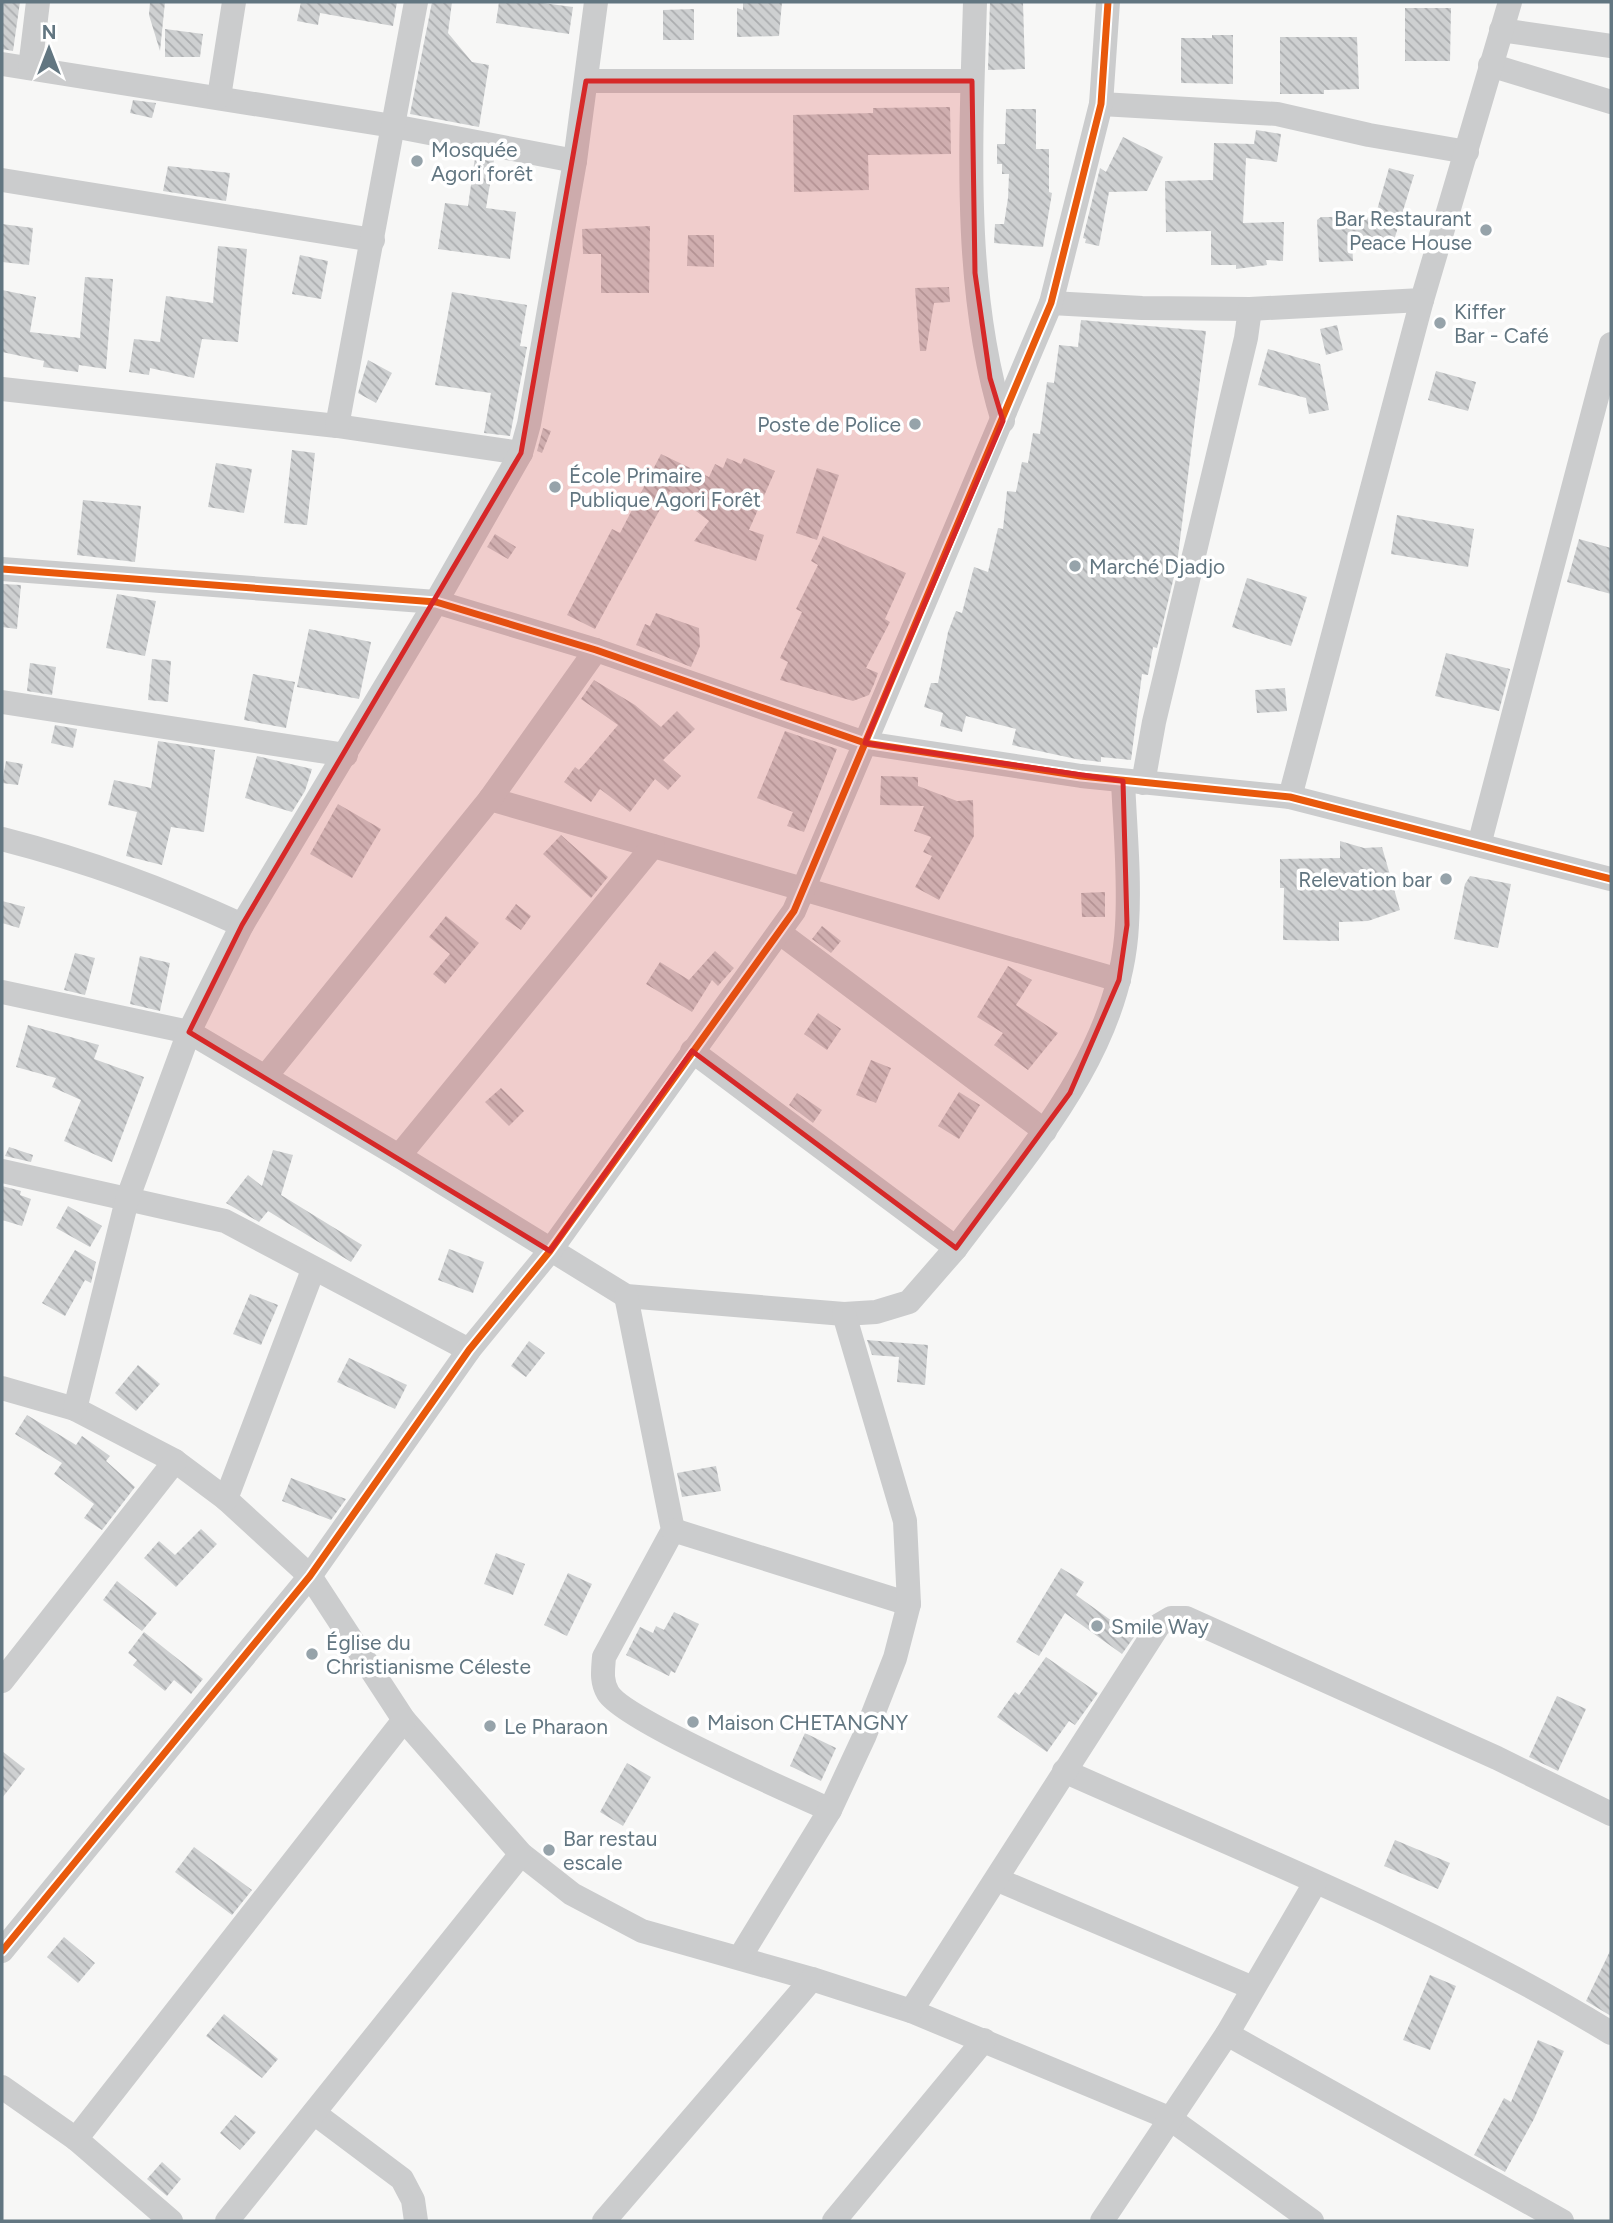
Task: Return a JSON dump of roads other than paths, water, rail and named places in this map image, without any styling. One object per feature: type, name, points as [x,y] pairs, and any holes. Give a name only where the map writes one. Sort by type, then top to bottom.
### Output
[{"type":"street","points":[[30,68],[38,2]]},
{"type":"street","points":[[219,97],[234,2]]},
{"type":"street","points":[[337,426],[416,2]]},
{"type":"street","points":[[75,1409],[127,1200],[189,1032],[242,925],[346,755],[521,453],[529,424],[575,161],[596,2]]},
{"type":"street","points":[[975,2],[972,81],[975,274],[990,378],[1003,421]]},
{"type":"street","points":[[2,1951],[310,1576],[469,1350],[550,1251],[692,1051],[780,933],[806,888],[1051,303],[1101,104],[1108,2]]},
{"type":"street","points":[[1290,797],[1422,300],[1510,2]]},
{"type":"street","points":[[1501,30],[1611,46]]},
{"type":"street","points":[[2,64],[393,125],[575,161]]},
{"type":"street","points":[[1490,65],[1611,102]]},
{"type":"street","points":[[586,81],[972,81]]},
{"type":"street","points":[[1101,104],[1277,114],[1369,135],[1467,152]]},
{"type":"street","points":[[2,180],[373,240]]},
{"type":"street","points":[[1051,303],[1142,308],[1250,309],[1422,300]]},
{"type":"street","points":[[2,992],[189,1032],[399,1156],[626,1297],[844,1314],[896,1308],[909,1303],[956,1248],[1045,1131],[1070,1093],[1103,1027],[1119,980],[1127,925],[1133,782],[1154,722],[1235,386],[1250,309]]},
{"type":"street","points":[[1479,845],[1611,344]]},
{"type":"street","points":[[2,389],[337,426],[521,453]]},
{"type":"street","points":[[2,569],[436,602],[596,650],[865,743],[1133,782],[1290,797],[1611,878]]},
{"type":"street","points":[[266,1076],[490,799],[596,650]]},
{"type":"street","points":[[2,702],[346,755]]},
{"type":"street","points":[[490,799],[1119,980]]},
{"type":"street","points":[[2,839],[61,854],[160,887],[242,925]]},
{"type":"street","points":[[399,1156],[653,846]]},
{"type":"street","points":[[780,933],[1045,1131]]},
{"type":"street","points":[[692,1051],[956,1248]]},
{"type":"street","points":[[2,1171],[225,1221],[313,1270],[469,1350]]},
{"type":"street","points":[[226,1499],[313,1270]]},
{"type":"street","points":[[626,1297],[673,1530],[604,1657],[602,1676],[609,1694],[640,1719],[830,1811]]},
{"type":"street","points":[[740,1957],[830,1811],[864,1737],[895,1658],[909,1604],[905,1521],[844,1314]]},
{"type":"street","points":[[3,1391],[75,1409],[176,1461],[226,1499],[310,1576],[404,1720],[521,1854],[572,1894],[607,1915],[642,1931],[740,1957],[911,2011],[1169,2118],[1311,2221]]},
{"type":"street","points":[[2,1681],[176,1461]]},
{"type":"street","points":[[673,1530],[909,1604]]},
{"type":"street","points":[[911,2011],[998,1880],[1064,1771],[1159,1625],[1171,1618],[1186,1618],[1497,1758],[1611,1814]]},
{"type":"street","points":[[76,2139],[404,1720]]},
{"type":"street","points":[[1064,1771],[1315,1883],[1539,1989],[1611,2033]]},
{"type":"street","points":[[227,2221],[521,1854]]},
{"type":"street","points":[[998,1880],[1253,1988]]},
{"type":"street","points":[[1102,2221],[1227,2034],[1315,1883]]},
{"type":"street","points":[[604,2221],[813,1979]]},
{"type":"street","points":[[1227,2034],[1562,2221]]},
{"type":"street","points":[[834,2221],[984,2040]]},
{"type":"street","points":[[2,2087],[76,2139],[171,2221]]},
{"type":"street","points":[[314,2113],[402,2179],[413,2200],[416,2221]]},
{"type":"place","name":"Mosquée Agori forêt","points":[[417,161]]},
{"type":"place","name":"Bar Restaurant Peace House","points":[[1486,230]]},
{"type":"place","name":"Kiffer Bar - Café","points":[[1440,323]]},
{"type":"place","name":"Poste de Police","points":[[915,424]]},
{"type":"place","name":"École Primaire Publique Agori Forêt","points":[[555,487]]},
{"type":"place","name":"Marché Djadjo","points":[[1075,566]]},
{"type":"place","name":"Relevation bar","points":[[1446,879]]},
{"type":"place","name":"Smile Way","points":[[1097,1626]]},
{"type":"place","name":"Église du Christianisme Céleste","points":[[312,1654]]},
{"type":"place","name":"Maison CHETANGNY","points":[[693,1722]]},
{"type":"place","name":"Le Pharaon","points":[[490,1726]]},
{"type":"place","name":"Bar restau escale","points":[[549,1850]]}]
